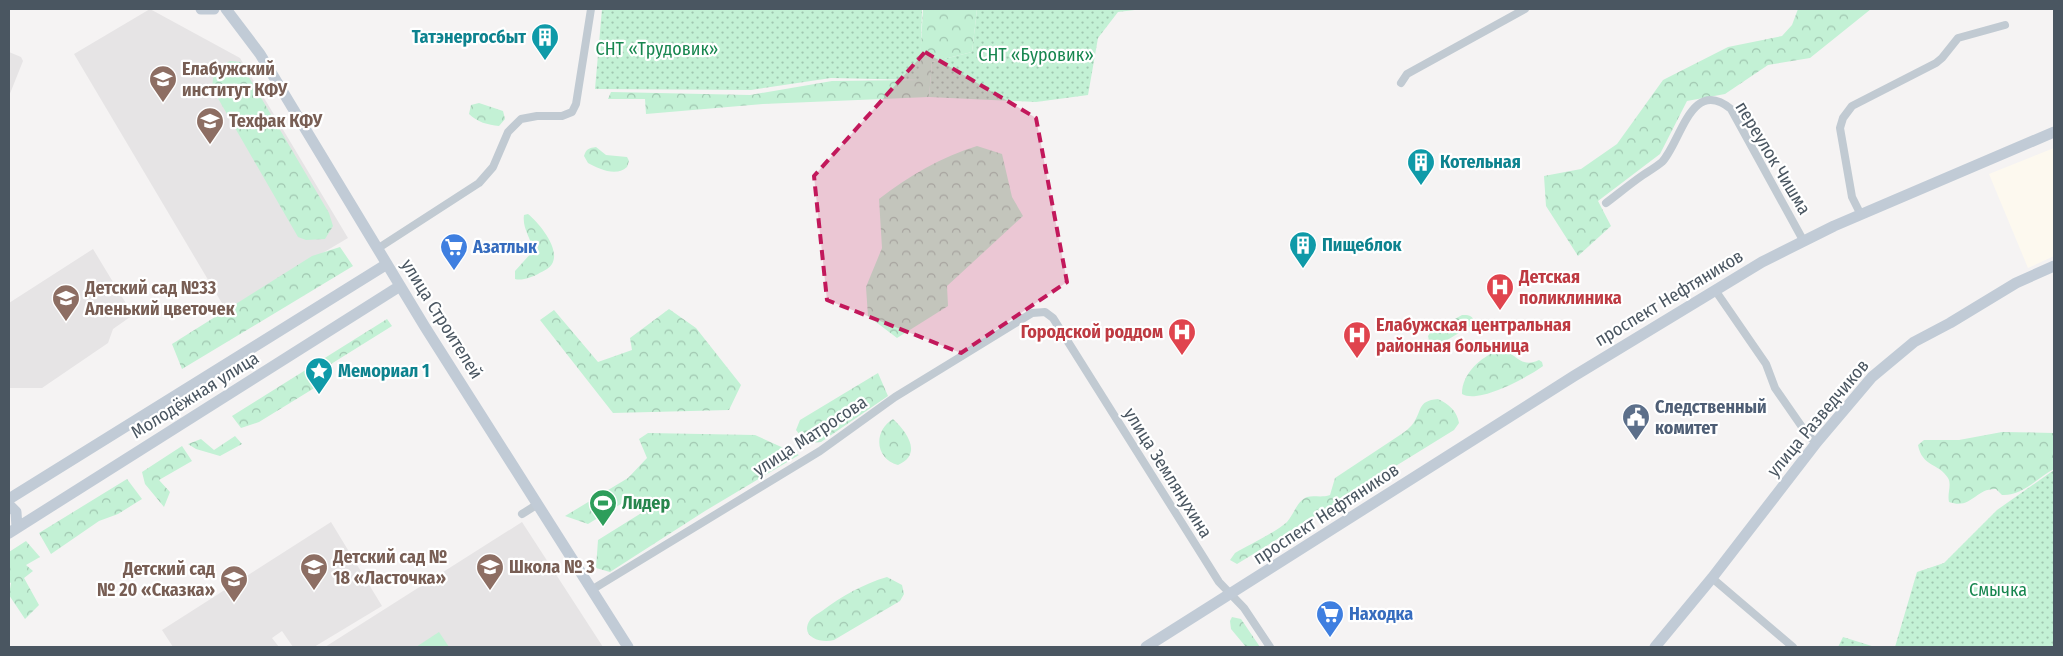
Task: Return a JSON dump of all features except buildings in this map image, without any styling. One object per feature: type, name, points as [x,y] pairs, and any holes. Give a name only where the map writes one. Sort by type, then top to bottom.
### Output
[{"type":"street","points":[[201,9],[214,9]]},
{"type":"street","name":"улица Строителей","points":[[226,9],[260,54],[377,249],[628,647]]},
{"type":"street","points":[[377,249],[479,184],[494,167],[505,137],[514,125],[528,116],[568,115],[572,112],[576,104],[591,9]]},
{"type":"street","points":[[1401,83],[1407,74],[1526,9]]},
{"type":"street","points":[[1861,215],[1852,197],[1840,128],[1846,112],[1859,103],[1936,63],[1958,38],[2006,25]]},
{"type":"street","name":"переулок Чишма","points":[[1606,203],[1661,162],[1693,108],[1705,102],[1720,102],[1731,109],[1803,240]]},
{"type":"street","name":"проспект Нефтяников","points":[[1146,647],[1574,376],[1715,290],[1803,240],[2054,132]]},
{"type":"street","name":"Молодёжная улица","points":[[9,499],[387,264]]},
{"type":"street","name":"улица Разведчиков","points":[[1655,647],[1712,578],[1817,442],[1872,376],[1914,342],[1950,323],[2016,283],[2054,266]]},
{"type":"street","name":"Молодёжная улица","points":[[13,531],[400,286]]},
{"type":"street","points":[[1715,290],[1766,364],[1775,388],[1809,437],[1817,442]]},
{"type":"street","name":"улица Землянухина","points":[[1045,312],[1053,318],[1062,331],[1219,582],[1244,608],[1270,647]]},
{"type":"street","name":"улица Матросова","points":[[593,589],[820,451],[895,397],[966,352],[1032,313],[1045,312]]},
{"type":"street","points":[[522,514],[538,504]]},
{"type":"street","points":[[9,505],[16,512],[13,531]]},
{"type":"street","points":[[1712,578],[1792,647]]},
{"type":"highlighted area","points":[[925,52],[1036,118],[1067,282],[961,353],[827,300],[814,176]]},
{"type":"shaded area","name":"Техфак КФУ","points":[[150,9],[240,58],[348,238],[226,310],[74,54]]},
{"type":"shaded area","points":[[9,52],[21,57],[23,61],[9,96]]},
{"type":"shaded area","points":[[2054,148],[2054,256],[2028,268],[1989,174]]},
{"type":"shaded area","name":"Детский сад №33 Аленький цветочек","points":[[93,249],[133,315],[113,329],[108,343],[42,388],[9,388],[9,303]]},
{"type":"shaded area","name":"Детский сад № 18 «Ласточка»","points":[[331,522],[382,606],[314,647],[293,647],[282,631],[272,638],[279,647],[173,647],[162,630]]},
{"type":"shaded area","name":"Школа № 3","points":[[522,522],[603,647],[325,647]]},
{"type":"green space","name":"СНТ «Трудовик»","points":[[602,9],[922,9],[920,80],[831,78],[751,90],[595,89]]},
{"type":"green space","points":[[923,9],[977,9],[972,52],[932,62],[929,97],[763,104],[646,114],[645,99],[608,99],[611,92],[750,95],[832,81],[919,80]]},
{"type":"green space","name":"СНТ «Буровик»","points":[[977,9],[1143,9],[1118,12],[1098,38],[1088,95],[1036,102],[929,97],[932,62],[972,52]]},
{"type":"green space","points":[[1798,9],[1871,9],[1810,58],[1768,65],[1725,94],[1687,101],[1660,154],[1598,201],[1611,226],[1578,256],[1546,206],[1544,176],[1581,169],[1617,144],[1663,80],[1728,47],[1782,36],[1792,25]]},
{"type":"green space","points":[[230,61],[240,62],[329,213],[333,226],[325,239],[306,240],[298,237],[212,88],[214,70]]},
{"type":"green space","points":[[479,103],[503,111],[505,119],[499,126],[479,121],[469,114],[471,105]]},
{"type":"green space","points":[[977,146],[1002,154],[1012,197],[1023,216],[947,286],[948,306],[897,338],[868,316],[866,287],[882,248],[879,199],[926,168]]},
{"type":"green space","points":[[596,147],[606,155],[627,157],[629,161],[627,167],[613,172],[602,170],[588,163],[584,156],[587,150]]},
{"type":"green space","points":[[528,214],[542,229],[551,243],[554,256],[553,262],[549,268],[536,275],[524,279],[515,279],[515,271],[533,251],[524,224],[524,215]]},
{"type":"green space","points":[[340,247],[353,266],[182,369],[172,344],[312,256]]},
{"type":"green space","points":[[669,309],[696,328],[741,385],[729,410],[613,413],[540,320],[554,310],[598,362],[632,350],[630,338]]},
{"type":"green space","points":[[1462,315],[1471,316],[1474,321],[1472,325],[1439,345],[1430,345],[1428,336],[1430,333]]},
{"type":"green space","points":[[387,319],[392,326],[315,374],[318,380],[316,387],[259,422],[241,428],[232,416]]},
{"type":"green space","points":[[1499,350],[1509,353],[1526,363],[1539,360],[1543,366],[1503,388],[1480,395],[1470,396],[1462,394],[1465,379],[1479,361]]},
{"type":"green space","points":[[878,373],[888,396],[821,442],[806,443],[796,430],[800,420]]},
{"type":"green space","points":[[1438,399],[1446,403],[1454,411],[1459,423],[1454,430],[1237,564],[1230,560],[1235,553],[1287,522],[1298,505],[1307,497],[1330,495],[1335,478],[1404,432],[1412,425],[1423,404]]},
{"type":"green space","points":[[893,419],[907,436],[911,449],[910,455],[906,460],[898,465],[890,462],[885,457],[879,444],[882,430]]},
{"type":"green space","points":[[2002,432],[2054,433],[2054,469],[2017,493],[2002,495],[1996,489],[1983,492],[1963,503],[1949,502],[1950,483],[1948,478],[1923,457],[1918,445],[1924,440],[1959,440]]},
{"type":"green space","points":[[648,433],[755,435],[799,455],[705,511],[610,572],[596,568],[598,540],[643,512],[634,496],[588,524],[565,516],[628,478],[647,458],[639,439]]},
{"type":"green space","points":[[235,436],[242,444],[220,456],[196,449],[188,444],[201,439],[214,450]]},
{"type":"green space","points":[[182,446],[192,461],[159,480],[170,492],[164,507],[145,484],[142,472]]},
{"type":"green space","name":"Смычка","points":[[2054,470],[2054,647],[1895,647],[1917,572],[1944,563],[1997,510]]},
{"type":"green space","points":[[127,479],[142,499],[118,514],[99,521],[51,554],[39,533]]},
{"type":"green space","points":[[26,541],[40,557],[26,565],[33,571],[24,578],[39,605],[25,619],[9,595],[11,583],[9,582],[9,552]]},
{"type":"green space","points":[[887,577],[902,585],[904,594],[900,601],[834,640],[818,640],[809,635],[807,626],[814,616],[853,591]]},
{"type":"green space","points":[[1232,617],[1241,619],[1260,647],[1246,647],[1231,629],[1230,621]]},
{"type":"green space","points":[[439,632],[449,647],[416,647]]},
{"type":"green space","points":[[1843,637],[1875,647],[1838,647]]},
{"type":"place","name":"Татэнергосбыт","points":[[545,61]]},
{"type":"place","name":"Елабужский институт КФУ","points":[[163,103]]},
{"type":"place","name":"Техфак КФУ","points":[[210,145]]},
{"type":"place","name":"Котельная","points":[[1421,186]]},
{"type":"place","name":"Пищеблок","points":[[1303,269]]},
{"type":"place","name":"Азатлык","points":[[454,271]]},
{"type":"place","name":"Детская поликлиника","points":[[1500,311]]},
{"type":"place","name":"Детский сад №33 Аленький цветочек","points":[[66,322]]},
{"type":"place","name":"Городской роддом","points":[[1182,356]]},
{"type":"place","name":"Елабужская центральная районная больница","points":[[1357,359]]},
{"type":"place","name":"Мемориал 1","points":[[319,395]]},
{"type":"place","name":"Следственный комитет","points":[[1636,441]]},
{"type":"place","name":"Лидер","points":[[603,527]]},
{"type":"place","name":"Детский сад № 18 «Ласточка»","points":[[314,591]]},
{"type":"place","name":"Школа № 3","points":[[490,591]]},
{"type":"place","name":"Детский сад № 20 «Сказка»","points":[[234,603]]},
{"type":"place","name":"Находка","points":[[1330,638]]}]
